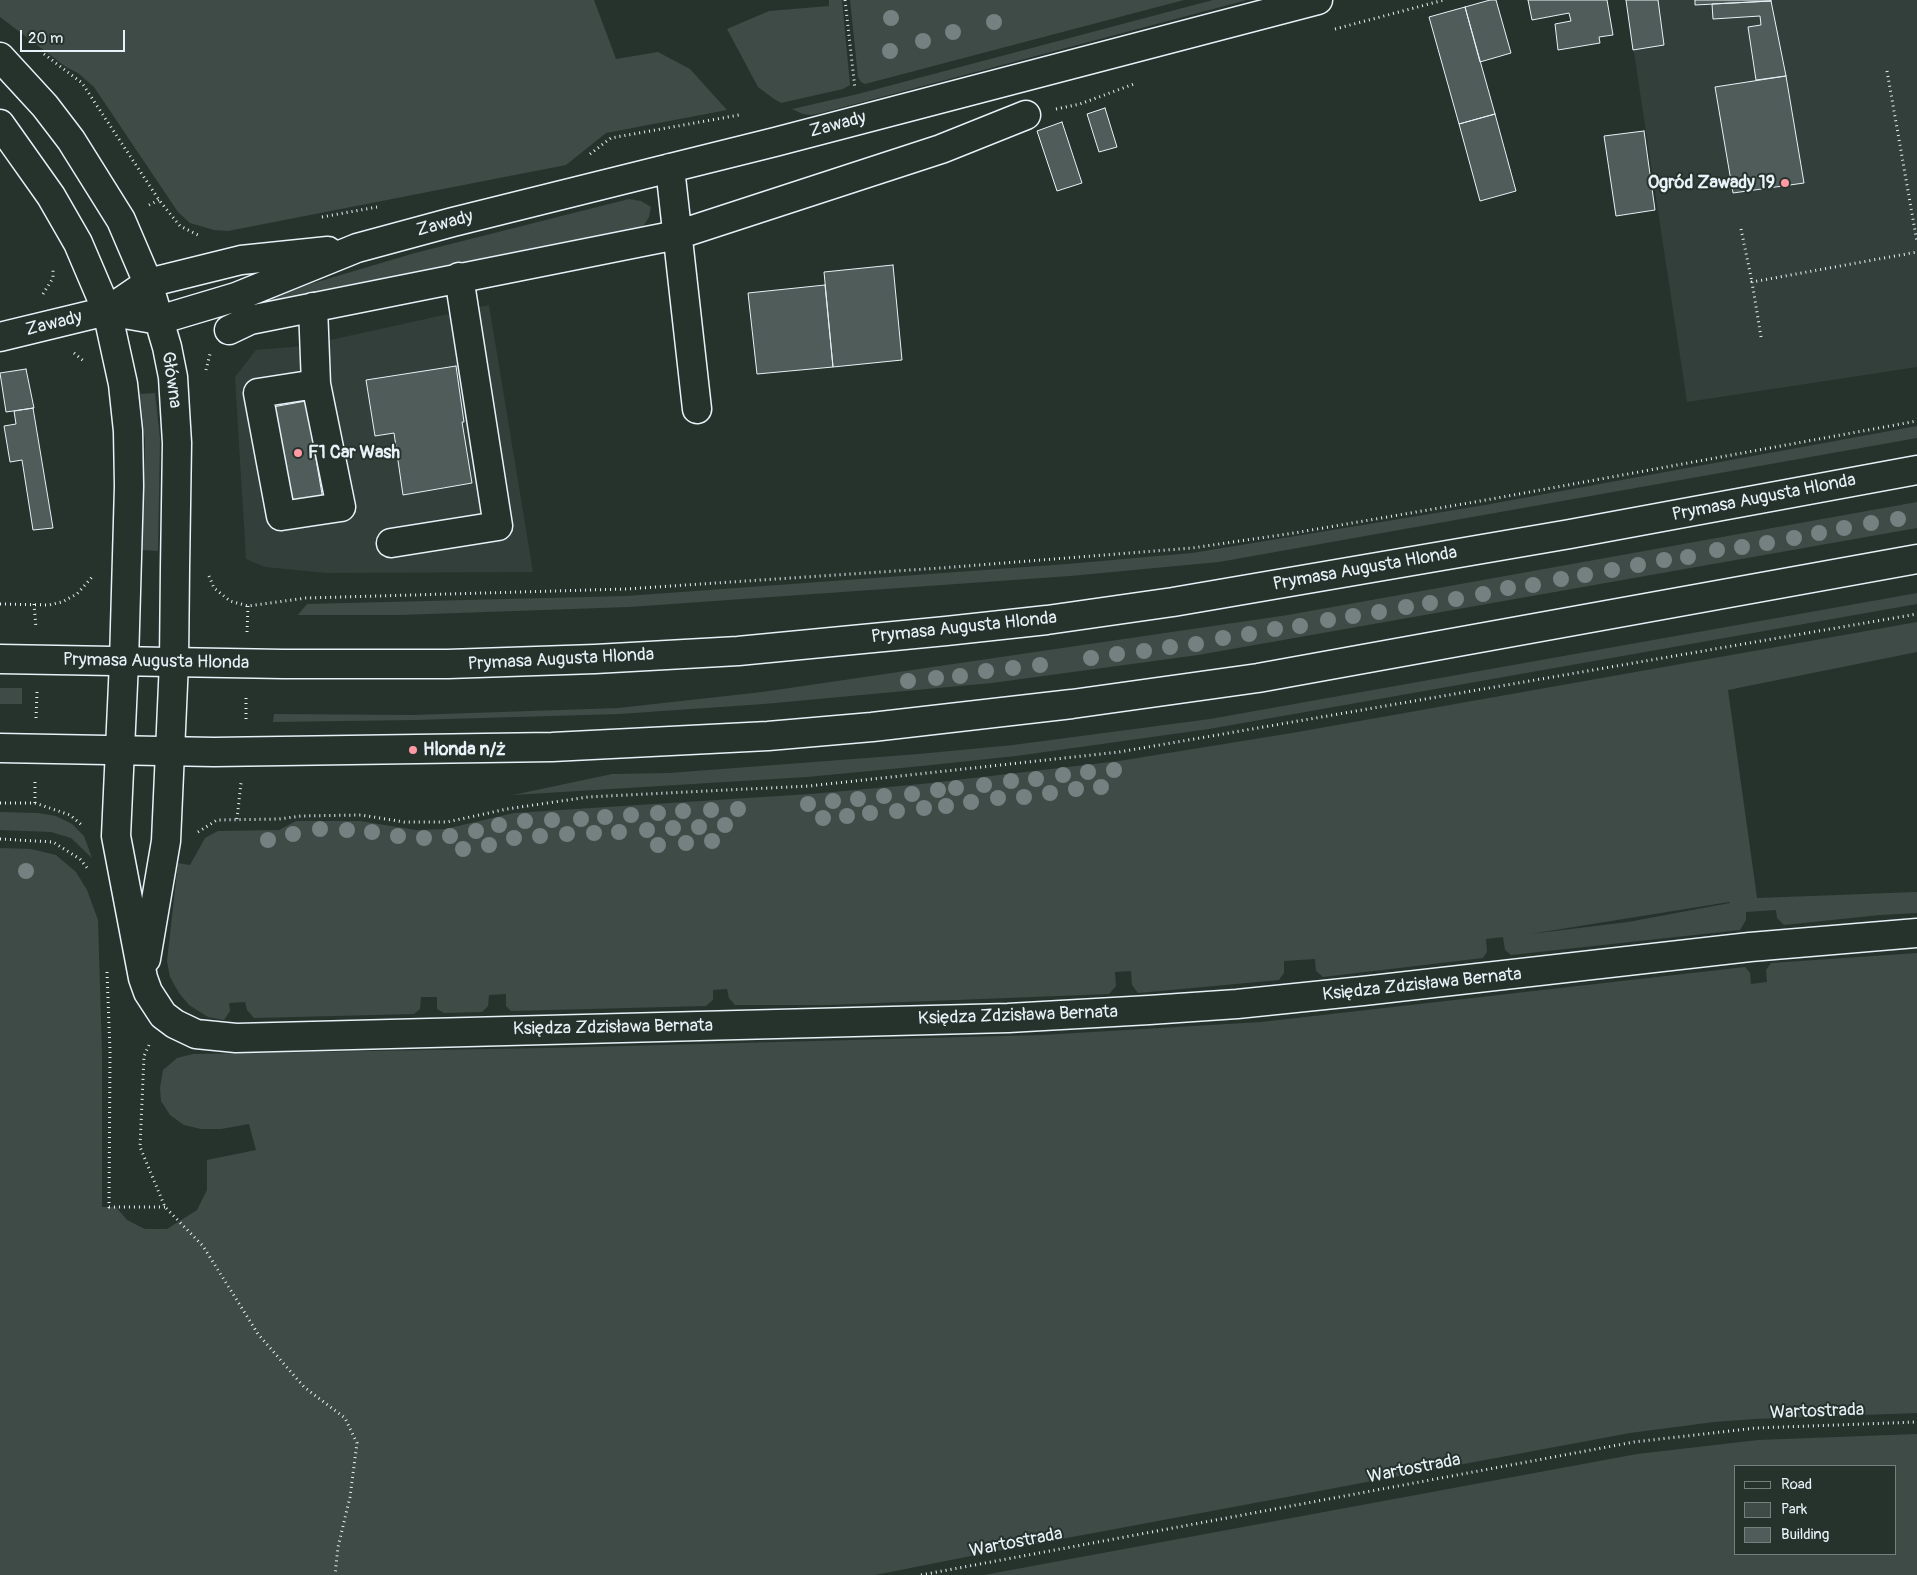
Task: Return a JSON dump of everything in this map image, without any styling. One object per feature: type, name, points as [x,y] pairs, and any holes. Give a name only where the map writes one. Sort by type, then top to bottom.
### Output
[{"type":"street","name":"Zawady","points":[[0,337],[107,311],[148,283],[241,260],[357,248],[1318,0]]},
{"type":"street","name":"Główna","points":[[0,57],[45,106],[72,140],[121,220],[148,283],[173,377],[176,443],[174,662],[166,841],[143,978]]},
{"type":"street","points":[[238,316],[313,307],[677,235],[941,149],[1026,115]]},
{"type":"street","points":[[0,124],[51,196],[67,223],[93,275],[107,311],[123,384],[128,431],[129,486],[124,662]]},
{"type":"street","points":[[670,168],[697,409]]},
{"type":"street","name":"Zawady","points":[[107,311],[159,320],[238,316],[357,248]]},
{"type":"street","points":[[391,543],[498,526],[459,277]]},
{"type":"street","points":[[313,307],[316,384],[341,507],[281,516],[258,393],[316,384]]},
{"type":"street","name":"Prymasa Augusta Hlonda","points":[[0,659],[246,664],[448,664],[595,659],[738,651],[1047,620],[1173,602],[1570,534],[1917,470]]},
{"type":"street","points":[[0,748],[169,752],[552,748],[748,737],[872,727],[1053,706],[1276,675],[1917,560]]},
{"type":"street","name":"Księdza Zdzisława Bernata","points":[[124,662],[116,836],[143,978],[148,992],[163,1015],[175,1024],[196,1034],[236,1038],[1008,1018],[1237,1004],[1488,978],[1750,947],[1917,933]]},
{"type":"path","points":[[846,0],[855,89]]},
{"type":"path","points":[[1433,3],[1444,0]]},
{"type":"path","points":[[38,50],[82,83],[159,200]]},
{"type":"path","points":[[1887,71],[1917,242]]},
{"type":"path","points":[[1741,229],[1761,337]]},
{"type":"path","points":[[1752,282],[1917,252]]},
{"type":"path","points":[[26,331],[21,309],[43,294],[53,278],[53,263]]},
{"type":"path","points":[[70,350],[91,368]]},
{"type":"path","points":[[205,569],[214,588],[230,601],[248,606],[306,598],[626,589],[941,568],[1192,548],[1477,502],[1917,421]]},
{"type":"path","points":[[0,604],[49,605],[62,602],[77,594],[96,572]]},
{"type":"path","points":[[34,604],[38,660],[35,803]]},
{"type":"path","points":[[237,819],[245,751],[248,606]]},
{"type":"path","points":[[166,841],[191,844],[200,830],[217,820],[361,815],[404,822],[447,822],[508,809],[588,798],[809,786],[1119,752],[1917,614]]},
{"type":"path","points":[[0,803],[35,803],[70,815],[92,833],[116,836]]},
{"type":"path","points":[[0,839],[53,842],[80,858],[92,874]]},
{"type":"path","points":[[107,965],[110,1050],[109,1207],[165,1207]]},
{"type":"path","points":[[163,1015],[144,1056],[140,1147],[165,1207],[203,1246],[258,1334],[304,1386],[345,1418],[357,1443],[350,1497],[338,1547],[336,1575]]},
{"type":"path","name":"Wartostrada","points":[[921,1575],[1634,1442],[1756,1428],[1917,1422]]},
{"type":"shaded area","name":"Ogród Zawady 19","points":[[1626,0],[1917,0],[1917,367],[1687,402]]},
{"type":"shaded area","points":[[489,305],[533,572],[326,573],[265,567],[246,559],[235,377],[256,350],[303,346]]},
{"type":"green space","points":[[0,0],[594,0],[616,59],[658,52],[690,69],[727,110],[606,133],[566,165],[228,231],[214,230],[190,223],[178,212],[94,87],[78,73],[66,67],[0,17]]},
{"type":"green space","points":[[829,0],[842,0],[850,85],[843,89],[781,103],[758,87],[727,29],[769,11],[829,6]]},
{"type":"green space","points":[[850,0],[1184,0],[865,84],[858,77]]},
{"type":"green space","points":[[1213,0],[1247,0],[821,113],[803,114],[792,109],[858,94]]},
{"type":"green space","points":[[629,199],[641,201],[651,207],[649,217],[637,231],[244,310],[280,293],[415,253]]},
{"type":"green space","points":[[155,393],[160,439],[158,551],[142,550],[145,441],[140,394]]},
{"type":"green space","points":[[1917,426],[1917,438],[1219,562],[1070,576],[629,607],[400,615],[298,615],[307,604],[626,596],[1192,553],[1485,505]]},
{"type":"green space","points":[[1917,502],[1917,528],[1198,655],[992,683],[764,704],[619,714],[273,722],[274,714],[413,715],[618,708],[762,692],[1288,615]]},
{"type":"green space","points":[[1917,593],[1917,604],[1209,729],[1016,756],[807,777],[513,795],[612,774],[669,773],[919,754],[1013,745],[1210,719]]},
{"type":"green space","points":[[1917,622],[1917,652],[1728,690],[1757,898],[1917,892],[1917,913],[1784,925],[1777,918],[1776,910],[1746,912],[1746,920],[1740,930],[1511,955],[1505,950],[1503,937],[1486,939],[1487,952],[1483,958],[1323,977],[1316,971],[1315,959],[1284,961],[1284,973],[1279,980],[1138,993],[1132,985],[1131,971],[1115,972],[1116,986],[1109,994],[828,1005],[735,1005],[729,998],[727,989],[713,990],[713,1000],[706,1006],[511,1011],[506,1006],[506,994],[489,995],[488,1006],[482,1012],[444,1013],[437,1009],[437,997],[421,997],[420,1009],[414,1014],[254,1018],[247,1010],[245,1002],[229,1003],[230,1011],[224,1020],[208,1017],[189,1005],[179,993],[170,977],[167,961],[178,863],[190,865],[205,838],[218,831],[279,830],[296,821],[360,821],[416,830],[445,829],[514,813],[810,794],[922,784],[1119,761],[1292,733]],"holes":[[[1730,903],[1628,922],[1530,934]]]},
{"type":"green space","points":[[0,688],[22,688],[22,704],[0,704]]},
{"type":"green space","points":[[0,812],[38,813],[56,816],[72,824],[84,836],[92,858],[71,838],[51,832],[0,830]]},
{"type":"green space","points":[[0,848],[31,849],[56,855],[76,872],[87,890],[98,920],[102,1053],[102,1207],[116,1207],[127,1220],[145,1229],[167,1229],[197,1210],[207,1190],[207,1160],[256,1150],[249,1124],[221,1129],[201,1129],[184,1125],[170,1115],[161,1101],[160,1088],[163,1070],[177,1058],[193,1054],[550,1048],[1042,1035],[1261,1022],[1745,967],[1750,973],[1751,984],[1767,982],[1766,970],[1771,963],[1917,953],[1917,1413],[1755,1419],[1714,1422],[1630,1433],[875,1575],[0,1575]]},
{"type":"green space","points":[[1917,1434],[1917,1575],[984,1575],[1637,1454],[1758,1440]]},
{"type":"building","points":[[1496,0],[1511,53],[1480,62],[1465,7]]},
{"type":"building","points":[[1528,0],[1607,0],[1613,35],[1599,37],[1600,43],[1558,50],[1555,24],[1571,21],[1569,13],[1532,20]]},
{"type":"building","points":[[1626,0],[1658,0],[1664,45],[1633,50]]},
{"type":"building","points":[[1695,0],[1771,0],[1771,1],[1695,5]]},
{"type":"building","points":[[1771,1],[1786,76],[1756,80],[1748,27],[1761,25],[1760,16],[1713,19],[1712,4]]},
{"type":"building","points":[[1465,7],[1495,114],[1459,124],[1429,17]]},
{"type":"building","points":[[1786,76],[1804,183],[1733,193],[1715,87]]},
{"type":"building","points":[[1105,108],[1117,147],[1099,152],[1087,114]]},
{"type":"building","points":[[1495,114],[1516,191],[1480,201],[1459,124]]},
{"type":"building","points":[[1062,122],[1082,183],[1057,191],[1037,131]]},
{"type":"building","points":[[1644,131],[1655,210],[1616,216],[1604,136]]},
{"type":"building","points":[[893,265],[902,360],[833,367],[824,272]]},
{"type":"building","points":[[825,285],[833,367],[757,374],[748,293]]},
{"type":"building","points":[[456,366],[464,422],[462,422],[472,483],[403,495],[394,433],[375,436],[366,380]]},
{"type":"building","points":[[26,369],[34,408],[6,412],[0,373]]},
{"type":"building","name":"F1 Car Wash","points":[[306,401],[323,500],[289,505],[273,407]]},
{"type":"building","points":[[33,408],[53,528],[33,530],[22,460],[10,462],[4,426],[16,424],[14,411]]},
{"type":"place","name":"Ogród Zawady 19","points":[[1785,183]]},
{"type":"place","name":"F1 Car Wash","points":[[298,453]]},
{"type":"place","name":"Hlonda n/ż","points":[[413,750]]}]
